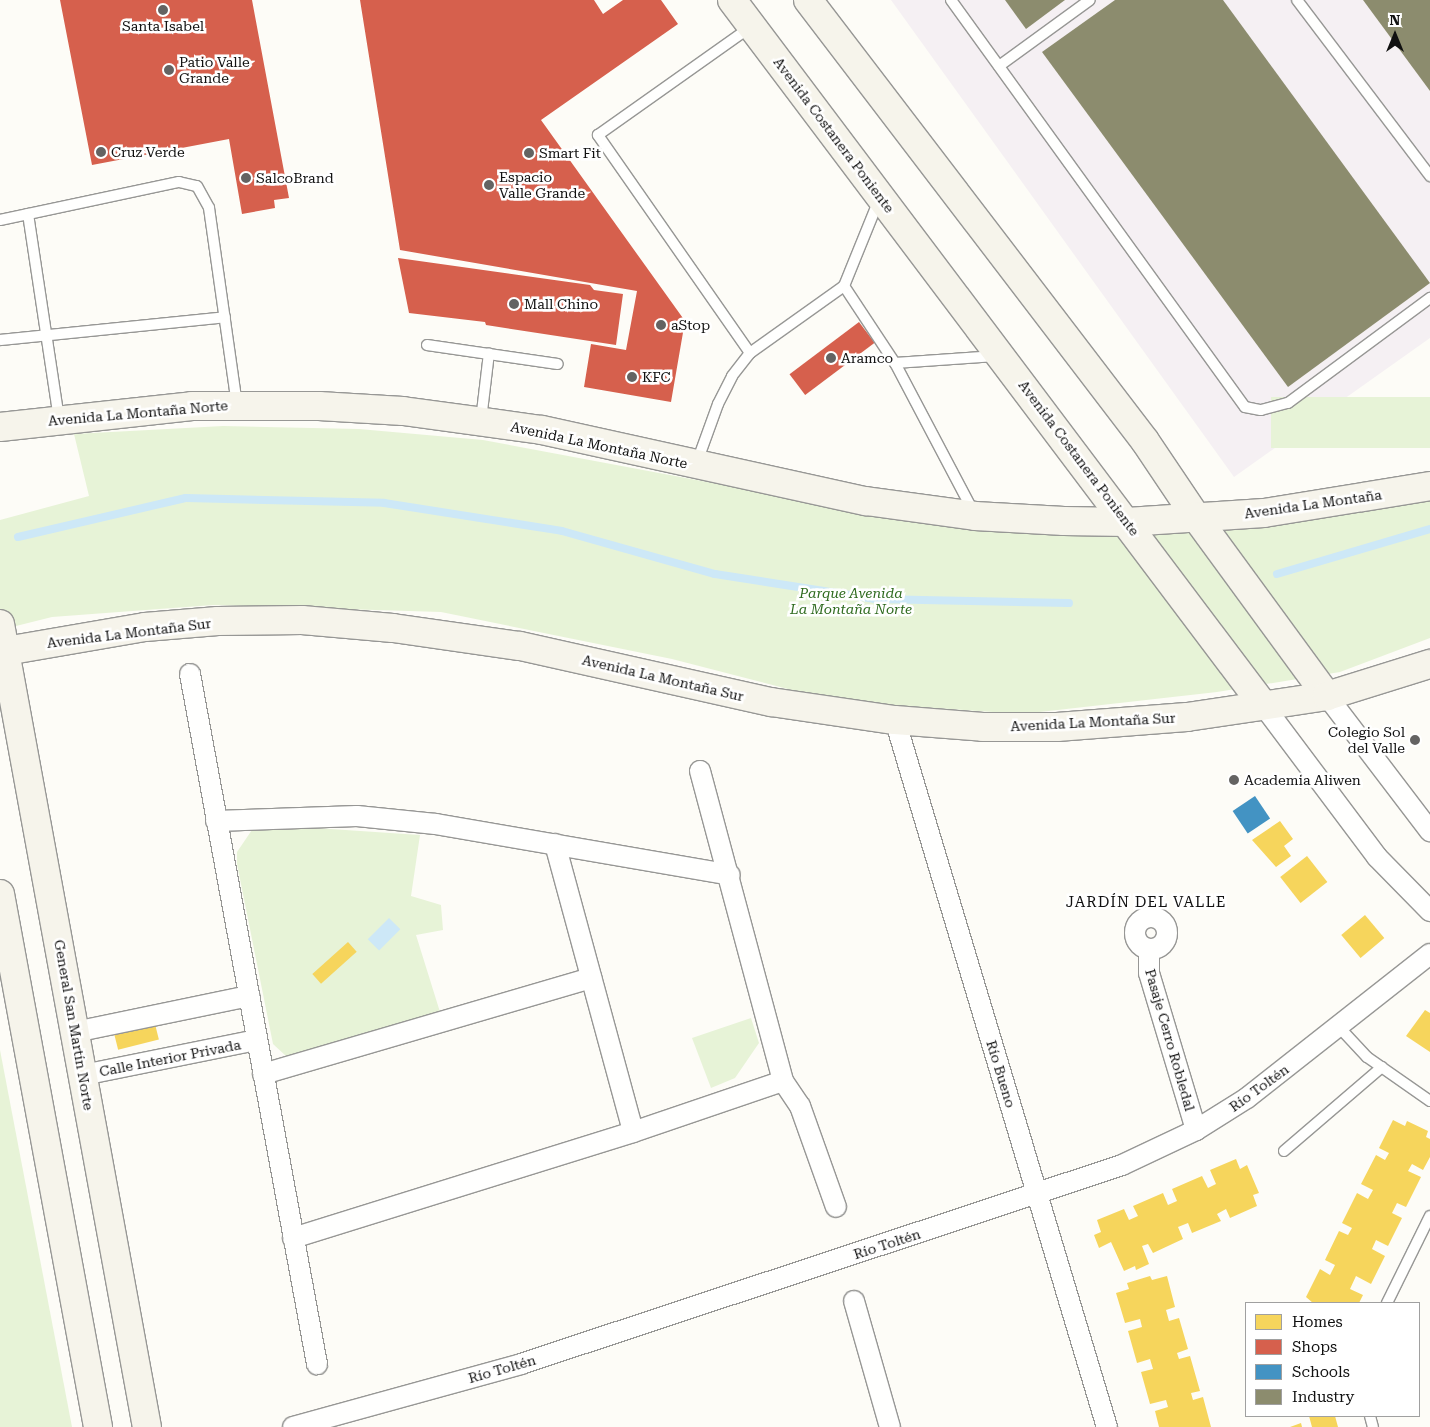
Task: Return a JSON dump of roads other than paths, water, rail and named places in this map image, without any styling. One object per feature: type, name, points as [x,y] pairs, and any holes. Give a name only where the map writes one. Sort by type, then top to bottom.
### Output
[{"type":"main road","name":"Avenida Costanera Poniente","points":[[732,0],[1264,705]]},
{"type":"main road","points":[[808,0],[1145,441],[1196,517],[1327,696],[1430,664]]},
{"type":"main road","name":"Avenida La Montaña Norte","points":[[0,427],[59,419],[238,404],[358,408],[481,421],[542,430],[866,501],[975,516],[1127,522],[1196,517]]},
{"type":"main road","name":"Avenida La Montaña","points":[[1196,517],[1343,503],[1430,486]]},
{"type":"main road","name":"Avenida La Montaña Sur","points":[[2,652],[145,628],[218,621],[302,620],[393,628],[520,646],[771,702],[895,720],[983,727],[1057,727],[1186,717],[1327,696]]},
{"type":"main road","name":"General San Martín Norte","points":[[0,624],[2,652],[75,1032],[147,1427]]},
{"type":"main road","points":[[0,894],[98,1427]]},
{"type":"street","points":[[190,674],[316,1364]]},
{"type":"street","points":[[1327,696],[1430,831]]},
{"type":"street","name":"Avenida Costanera Poniente","points":[[1264,705],[1377,857],[1430,911]]},
{"type":"street","name":"Río Bueno","points":[[895,720],[1107,1427]]},
{"type":"street","points":[[700,771],[730,875],[783,1081],[800,1106],[836,1208]]},
{"type":"street","points":[[216,821],[357,816],[436,824],[730,875]]},
{"type":"street","points":[[555,844],[633,1132]]},
{"type":"street","name":"Pasaje Cerro Robledal","points":[[1149,949],[1149,973],[1196,1130]]},
{"type":"street","name":"Río Toltén","points":[[292,1427],[521,1364],[1122,1165],[1196,1130],[1248,1098],[1339,1028],[1430,954]]},
{"type":"street","points":[[263,1074],[591,978]]},
{"type":"street","points":[[75,1032],[249,996]]},
{"type":"street","name":"Calle Interior Privada","points":[[83,1075],[257,1040]]},
{"type":"street","points":[[293,1238],[633,1132],[783,1081]]},
{"type":"street","points":[[854,1301],[890,1427]]},
{"type":"lane","points":[[951,0],[1245,407],[1261,410],[1288,403],[1430,298]]},
{"type":"lane","points":[[999,66],[1090,0]]},
{"type":"lane","points":[[1297,0],[1430,176]]},
{"type":"lane","points":[[750,353],[598,135],[752,26]]},
{"type":"lane","points":[[0,220],[179,182],[197,186],[209,208],[238,404]]},
{"type":"lane","points":[[696,465],[718,404],[732,376],[750,353],[844,286],[881,197]]},
{"type":"lane","points":[[28,214],[59,419]]},
{"type":"lane","points":[[844,286],[895,363],[975,516]]},
{"type":"lane","points":[[0,340],[225,317]]},
{"type":"lane","points":[[427,345],[558,364]]},
{"type":"lane","points":[[481,421],[489,353]]},
{"type":"lane","points":[[895,363],[1000,356]]},
{"type":"lane","points":[[1339,1028],[1382,1067],[1430,1101]]},
{"type":"lane","points":[[1284,1151],[1382,1067]]},
{"type":"lane","points":[[1387,1302],[1430,1216]]},
{"type":"water","points":[[389,918],[400,929],[379,951],[368,939]]},
{"type":"waterway","points":[[18,537],[186,498],[384,503],[562,531],[715,574],[875,599],[1069,603]]},
{"type":"waterway","points":[[1277,574],[1430,529]]},
{"type":"place","name":"Santa Isabel","points":[[163,10]]},
{"type":"place","name":"Patio Valle Grande","points":[[169,70]]},
{"type":"place","name":"Cruz Verde","points":[[101,152]]},
{"type":"place","name":"Smart Fit","points":[[529,153]]},
{"type":"place","name":"SalcoBrand","points":[[246,178]]},
{"type":"place","name":"Espacio Valle Grande","points":[[489,185]]},
{"type":"place","name":"Mall Chino","points":[[514,304]]},
{"type":"place","name":"aStop","points":[[661,325]]},
{"type":"place","name":"Aramco","points":[[831,358]]},
{"type":"place","name":"KFC","points":[[632,377]]},
{"type":"place","name":"Colegio Sol del Valle","points":[[1415,740]]},
{"type":"place","name":"Academia Aliwen","points":[[1234,780]]},
{"type":"district","name":"JARDÍN DEL VALLE","points":[[1146,903]]},
{"type":"park label","name":"Parque Avenida La Montaña Norte","points":[[851,602]]}]
